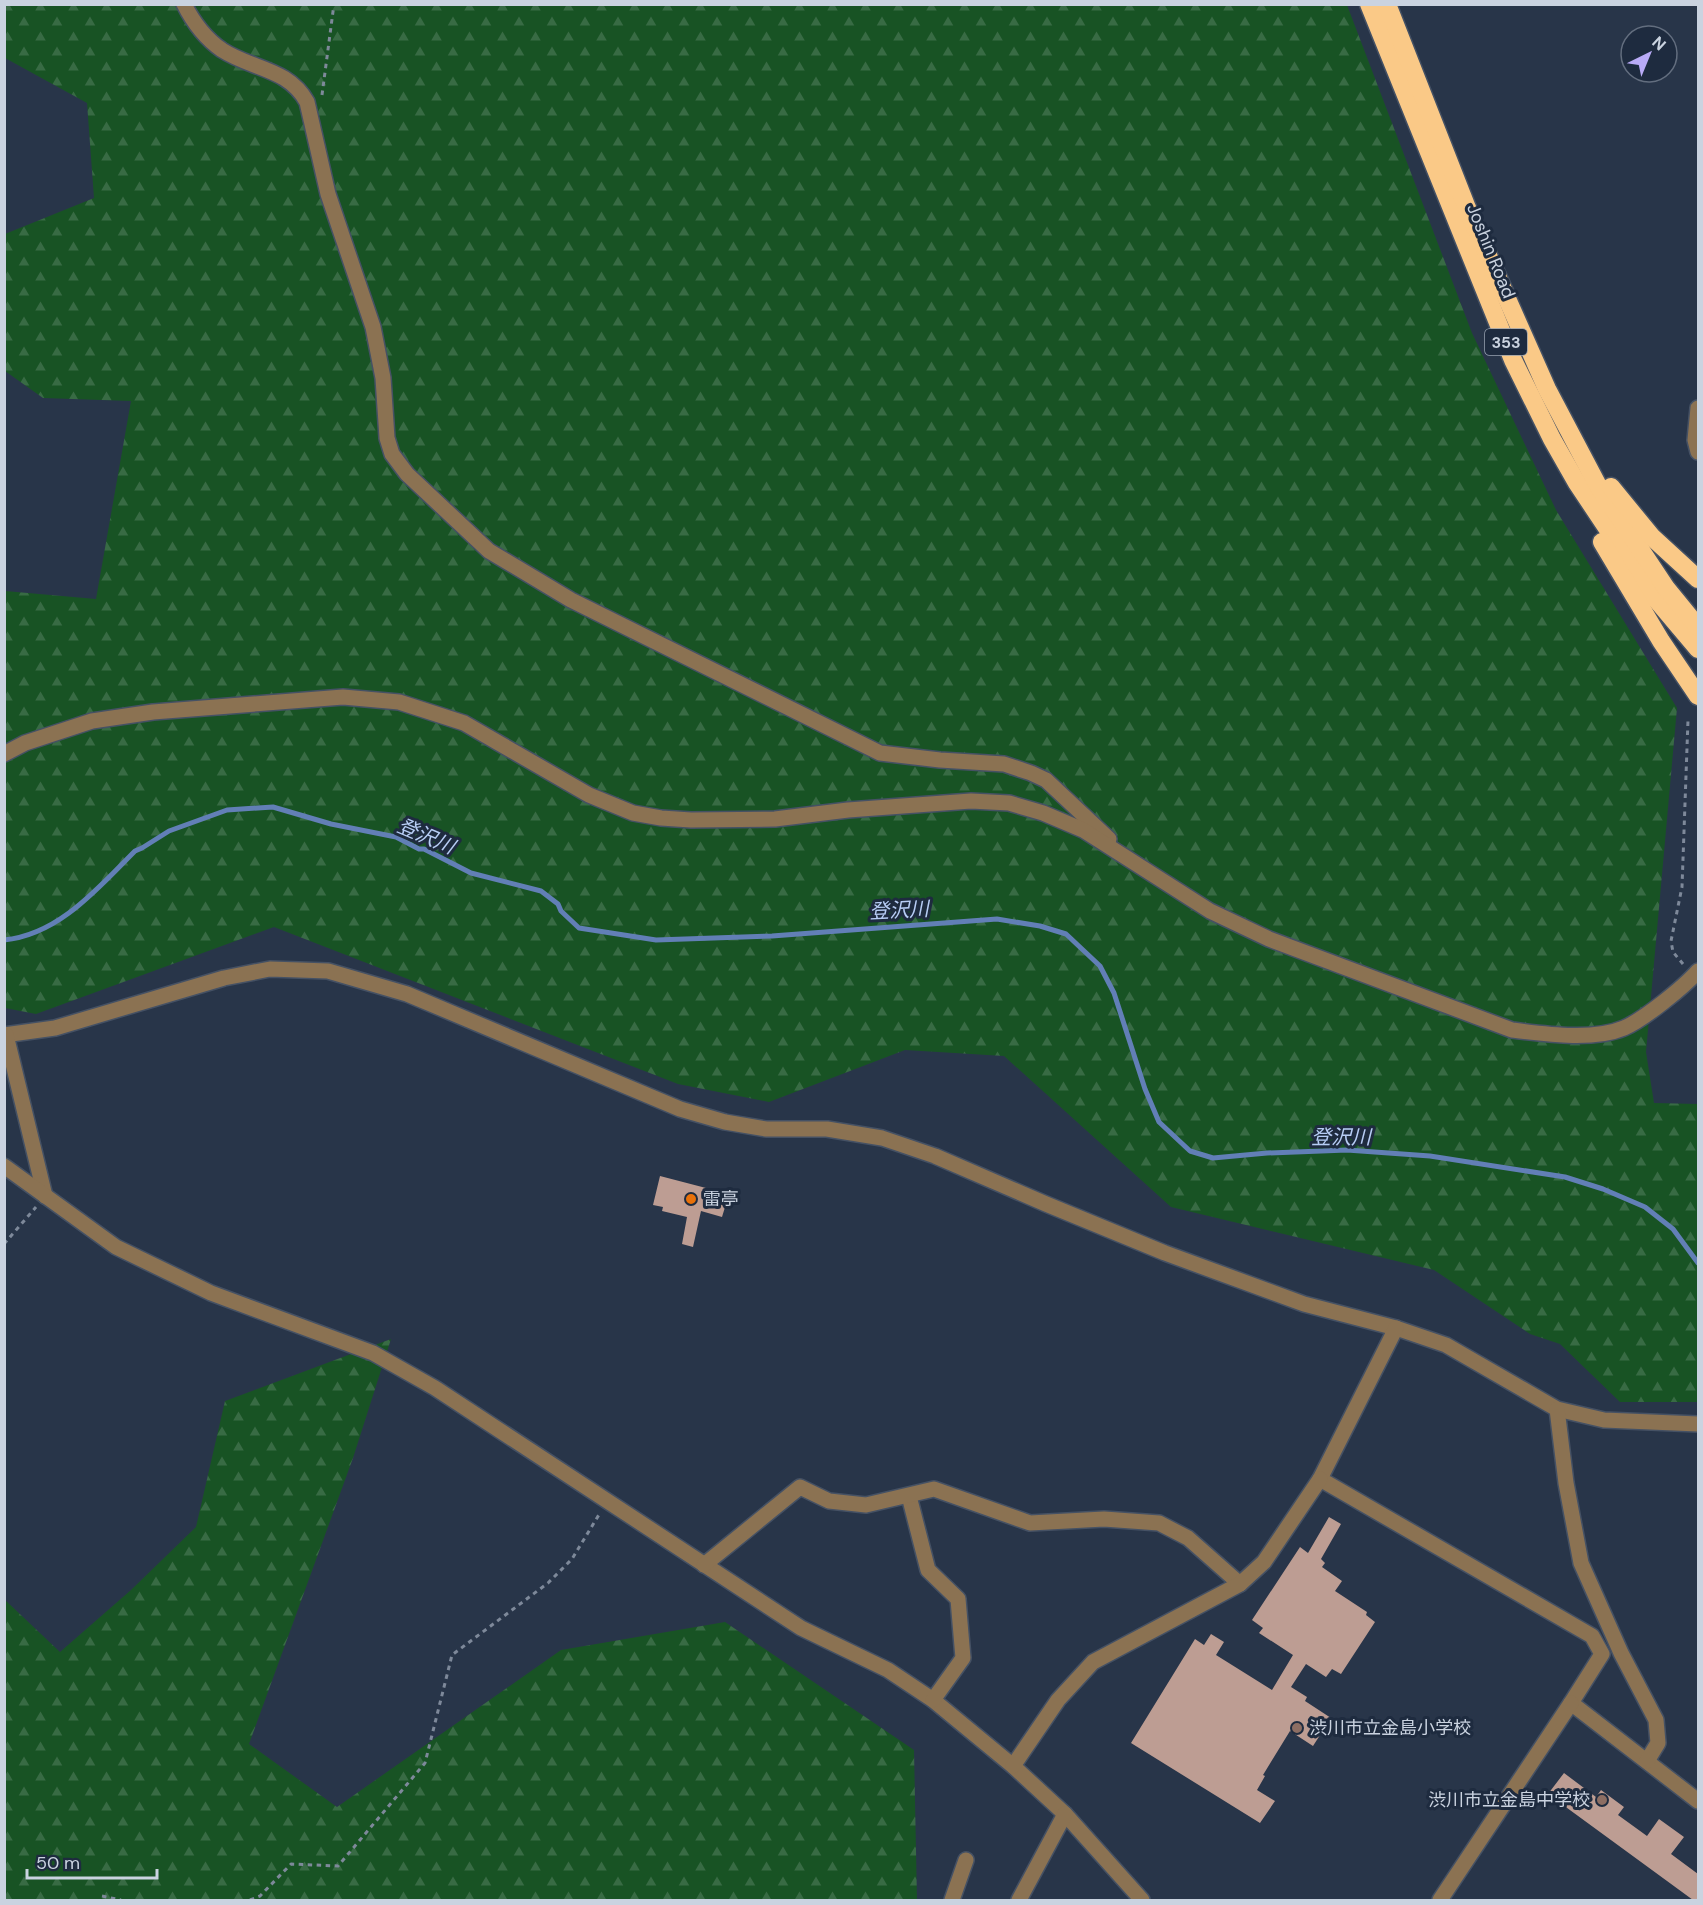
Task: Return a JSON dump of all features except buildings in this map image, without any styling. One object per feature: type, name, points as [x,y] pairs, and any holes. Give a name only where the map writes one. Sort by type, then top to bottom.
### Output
[{"type":"highway","name":"Joshin Road","points":[[1369,4],[1505,341],[1552,439],[1577,483],[1649,591],[1698,649]]},
{"type":"highway","name":"Joshin Road","points":[[1387,4],[1467,208],[1559,411],[1597,484],[1666,588],[1698,627]]},
{"type":"highway","points":[[1559,411],[1609,484],[1652,537],[1698,579]]},
{"type":"highway","points":[[1552,439],[1573,490],[1661,641],[1698,696]]},
{"type":"street","points":[[184,4],[193,23],[222,50],[257,67],[284,76],[299,88],[306,102],[328,194],[373,327],[383,378],[387,438],[392,454],[407,474],[489,551],[571,600],[880,753],[1004,764],[1046,780],[1129,859]]},
{"type":"street","points":[[1698,408],[1695,440],[1698,452]]},
{"type":"street","points":[[4,754],[25,743],[92,721],[153,712],[343,698],[399,702],[464,723],[589,795],[633,813],[691,820],[775,819],[848,810],[971,801],[1009,802],[1083,830],[1210,911],[1269,939],[1512,1030],[1582,1035],[1624,1028],[1654,1008],[1696,974]]},
{"type":"street","points":[[45,1196],[5,1035],[55,1028],[224,978],[270,969],[328,971],[407,993],[680,1108],[725,1122],[766,1130],[827,1129],[882,1138],[935,1156],[1176,1257],[1304,1304],[1396,1328],[1446,1345],[1557,1409],[1604,1420],[1698,1424]]},
{"type":"street","points":[[4,1166],[116,1247],[211,1293],[373,1353],[435,1388],[801,1628],[888,1670],[933,1700],[1065,1814],[1142,1900]]},
{"type":"street","points":[[1013,1767],[1058,1700],[1093,1662],[1240,1584],[1264,1562],[1320,1479],[1396,1328]]},
{"type":"street","points":[[1557,1409],[1566,1484],[1581,1563],[1621,1653],[1656,1720],[1658,1743],[1647,1761]]},
{"type":"street","points":[[1320,1479],[1592,1636],[1602,1653],[1440,1900]]},
{"type":"street","points":[[704,1565],[800,1487],[829,1501],[866,1505],[934,1489],[1030,1523],[1104,1519],[1159,1523],[1188,1538],[1240,1584]]},
{"type":"street","points":[[909,1496],[928,1570],[958,1599],[963,1658],[933,1700]]},
{"type":"street","points":[[1571,1703],[1698,1801]]},
{"type":"street","points":[[1019,1900],[1065,1814]]},
{"type":"street","points":[[952,1900],[966,1860]]},
{"type":"path","points":[[322,96],[334,4]]},
{"type":"path","points":[[1688,720],[1682,887],[1671,941],[1673,952],[1696,974]]},
{"type":"path","points":[[4,1244],[45,1196]]},
{"type":"path","points":[[250,1900],[260,1896],[291,1864],[338,1866],[425,1763],[452,1655],[548,1583],[572,1559],[607,1501]]},
{"type":"path","points":[[102,1896],[121,1900]]},
{"type":"green space","points":[[5,5],[1347,5],[1472,333],[1556,510],[1677,708],[1646,1052],[1654,1103],[1698,1104],[1698,1402],[1620,1402],[1560,1344],[1530,1334],[1434,1270],[1171,1207],[1004,1056],[905,1050],[769,1102],[678,1084],[274,927],[36,1014],[5,1008],[5,591],[96,599],[131,401],[43,398],[5,371],[5,234],[94,198],[87,103],[5,58]]},
{"type":"green space","points":[[391,1339],[353,1458],[249,1744],[337,1807],[561,1650],[725,1622],[914,1750],[917,1900],[5,1900],[4,1599],[60,1652],[131,1590],[196,1527],[225,1401]]},
{"type":"waterway","name":"登沢川","points":[[4,940],[43,929],[60,919],[92,894],[135,851],[169,831],[227,810],[273,807],[331,824],[396,837],[471,873],[541,891],[558,904],[561,911],[579,928],[656,940],[772,936],[997,919],[1040,926],[1066,934],[1100,966],[1114,993],[1145,1089],[1159,1122],[1190,1151],[1213,1158],[1347,1150],[1430,1156],[1565,1177],[1603,1189],[1645,1207],[1673,1229],[1698,1263]]},
{"type":"place","name":"雷亭","points":[[691,1199]]},
{"type":"place","name":"渋川市立金島小学校","points":[[1297,1728]]},
{"type":"place","name":"渋川市立金島中学校","points":[[1602,1800]]}]
